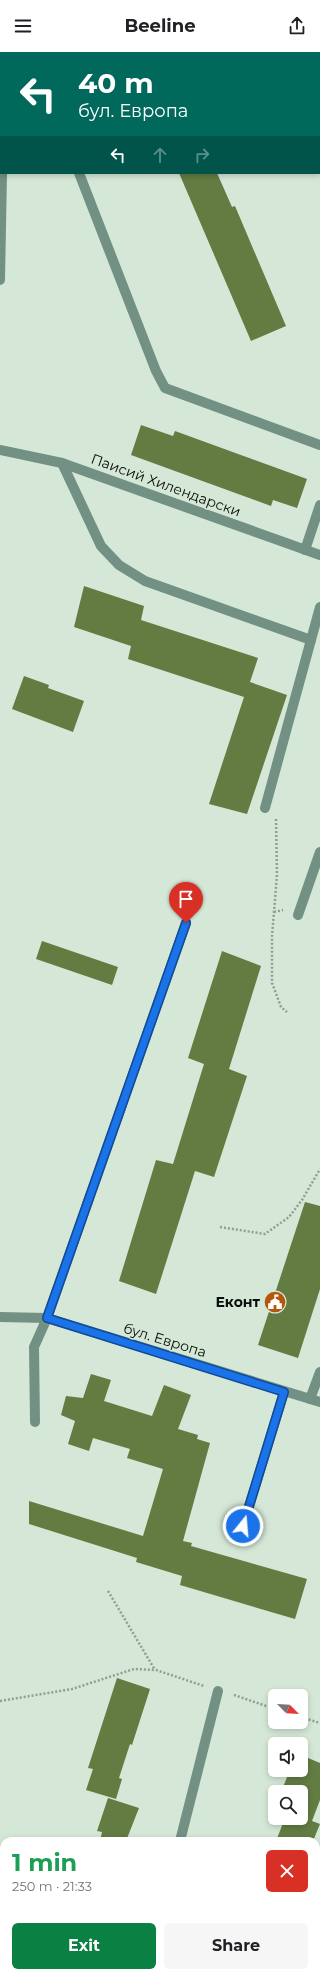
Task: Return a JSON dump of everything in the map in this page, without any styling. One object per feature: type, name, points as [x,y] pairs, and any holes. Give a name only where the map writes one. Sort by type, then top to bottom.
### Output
[{"type":"street","points":[[0,280],[2,174]]},
{"type":"street","points":[[79,174],[156,371],[165,388],[320,445]]},
{"type":"street","name":"Паисий Хилендарски","points":[[0,450],[62,463],[320,555]]},
{"type":"street","points":[[62,463],[101,546],[119,565],[145,581],[311,640]]},
{"type":"street","points":[[305,550],[320,505]]},
{"type":"street","points":[[265,808],[320,607]]},
{"type":"street","points":[[298,915],[320,852]]},
{"type":"street","points":[[35,1422],[34,1347],[47,1318],[186,923]]},
{"type":"street","name":"бул. Европа","points":[[0,1317],[47,1318],[315,1401]]},
{"type":"street","points":[[315,1401],[320,1372]]},
{"type":"street","points":[[243,1526],[284,1392]]},
{"type":"street","points":[[181,1837],[218,1691]]},
{"type":"path","points":[[268,797],[275,802],[276,834],[272,983],[282,1007],[287,1012]]},
{"type":"path","points":[[220,1227],[265,1234],[290,1217],[320,1169]]},
{"type":"path","points":[[108,1591],[156,1670]]},
{"type":"path","points":[[0,1701],[72,1689],[134,1669],[156,1670],[268,1707]]},
{"type":"path","points":[[308,1719],[320,1723]]},
{"type":"building","points":[[179,174],[217,174],[232,207],[235,206],[286,326],[251,341]]},
{"type":"building","points":[[141,425],[173,436],[175,431],[307,479],[297,508],[273,500],[271,506],[131,455]]},
{"type":"building","points":[[84,586],[144,606],[141,620],[258,658],[250,682],[287,695],[247,814],[209,804],[244,697],[128,659],[131,646],[74,627]]},
{"type":"building","points":[[24,676],[49,685],[48,688],[84,701],[73,732],[12,709]]},
{"type":"building","points":[[42,941],[118,967],[112,985],[36,959]]},
{"type":"building","points":[[222,951],[261,966],[229,1069],[247,1076],[214,1177],[195,1171],[156,1294],[119,1281],[156,1160],[173,1164],[204,1064],[188,1058]]},
{"type":"building","points":[[305,1202],[320,1206],[320,1289],[298,1358],[258,1345]]},
{"type":"building","points":[[91,1374],[111,1380],[104,1401],[152,1416],[164,1385],[191,1395],[178,1429],[198,1435],[197,1439],[210,1443],[183,1541],[192,1543],[191,1546],[307,1579],[295,1619],[180,1585],[182,1576],[136,1562],[137,1558],[29,1524],[29,1501],[143,1536],[163,1469],[127,1458],[130,1449],[93,1438],[89,1451],[68,1444],[75,1421],[61,1415],[66,1396],[83,1398]]},
{"type":"building","points":[[117,1678],[150,1689],[132,1745],[130,1744],[119,1778],[122,1779],[116,1799],[86,1790],[93,1769],[88,1768]]},
{"type":"building","points":[[308,1758],[320,1763],[320,1800],[312,1821],[320,1824],[315,1837],[278,1837],[282,1825],[308,1825],[308,1785],[284,1785],[287,1777],[308,1777]]},
{"type":"building","points":[[108,1798],[139,1808],[128,1837],[101,1837],[102,1832],[97,1831]]},
{"type":"place","name":"Еконт","points":[[275,1302]]},
{"type":"route","points":[[186,923],[47,1318],[284,1392],[243,1526]]}]
